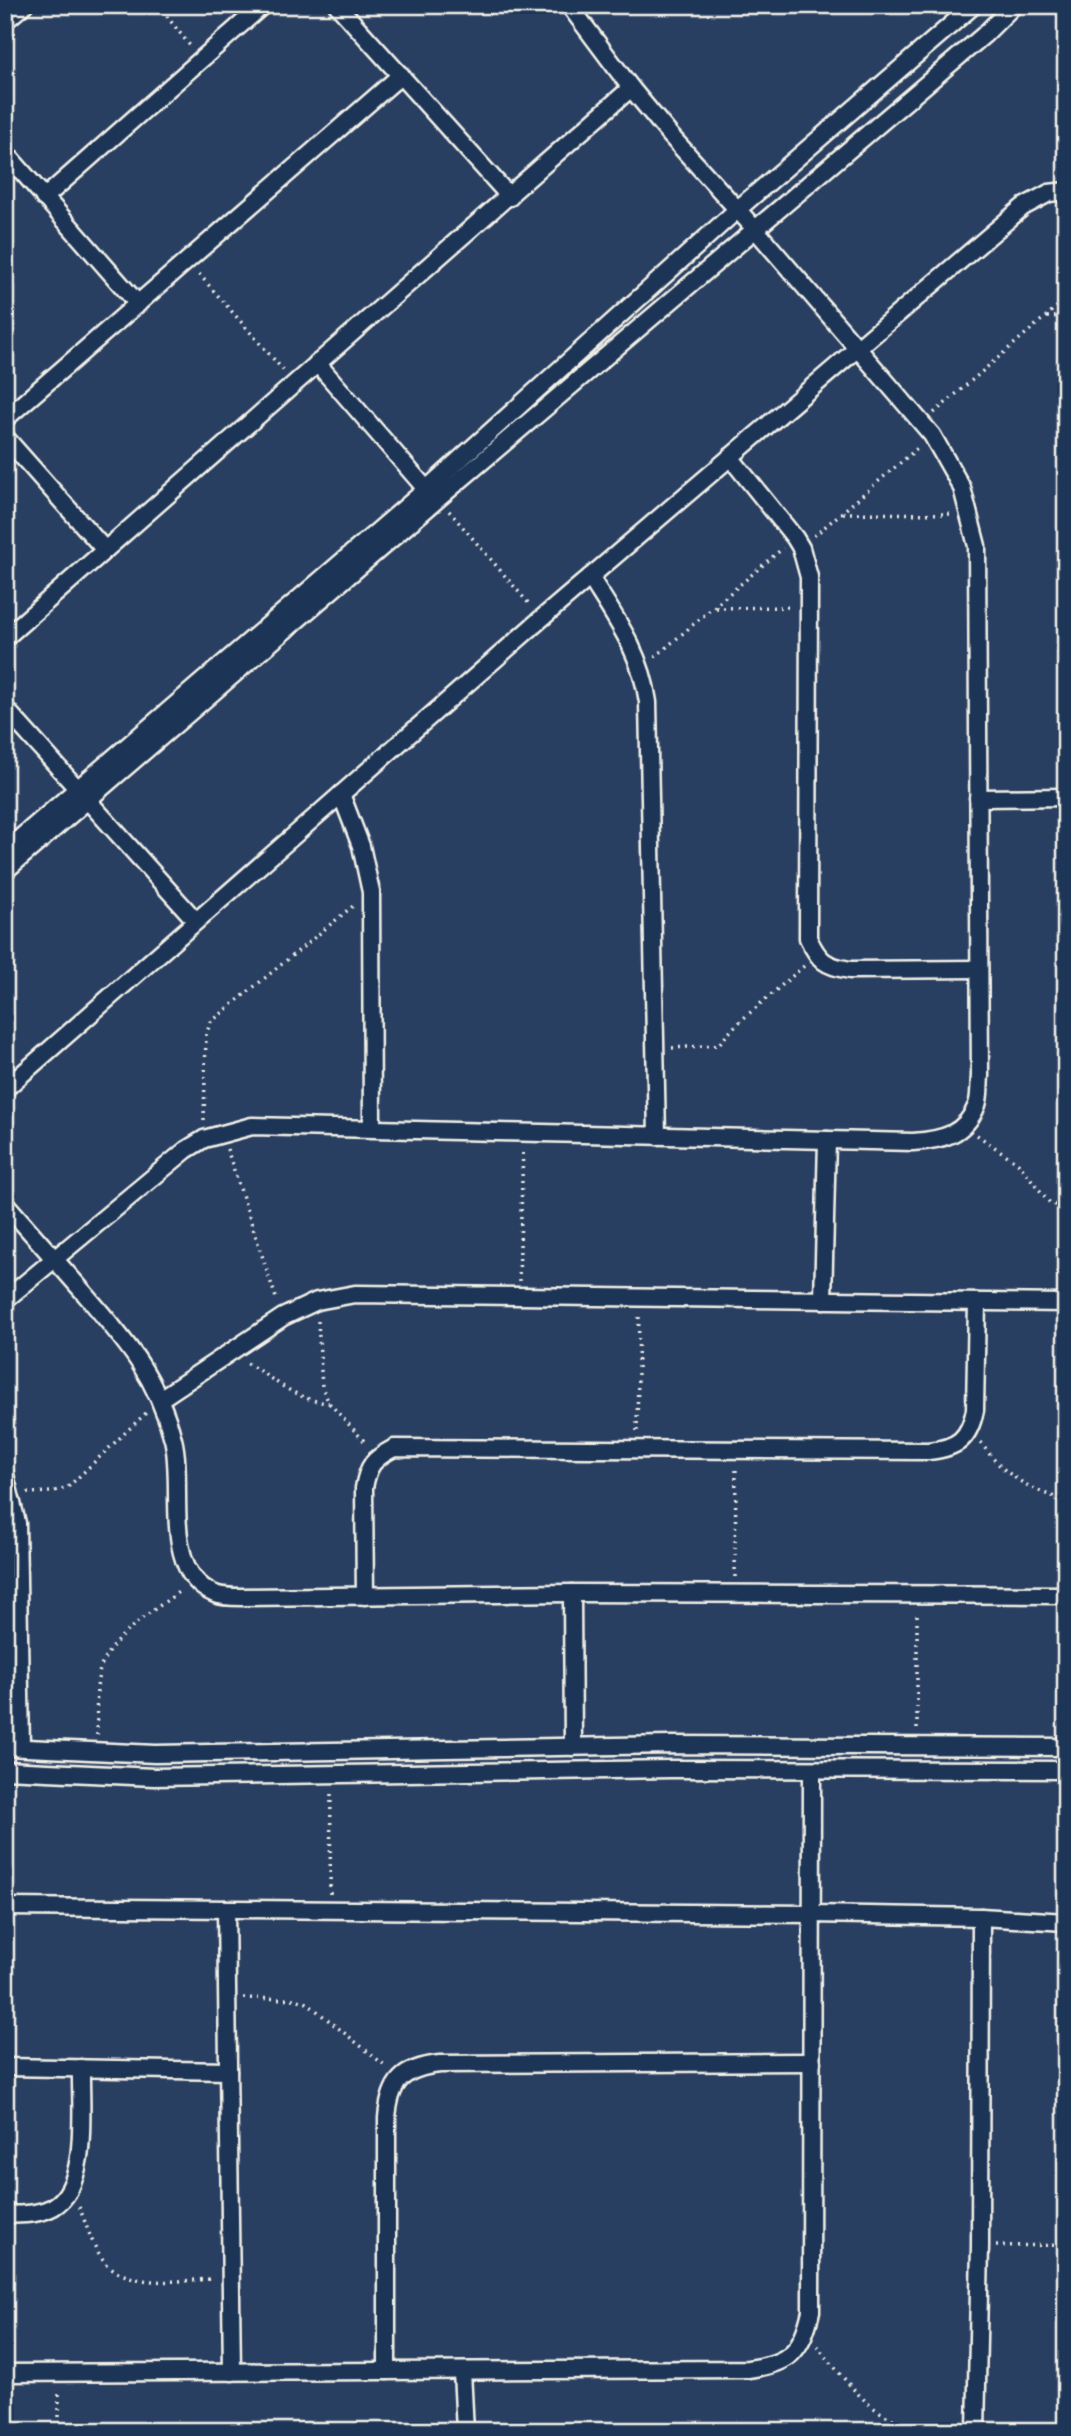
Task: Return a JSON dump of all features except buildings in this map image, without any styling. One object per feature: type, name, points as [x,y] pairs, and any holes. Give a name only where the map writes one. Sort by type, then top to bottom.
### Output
[{"type":"street","points":[[5,21],[24,5]]},
{"type":"street","points":[[44,198],[263,5]]},
{"type":"street","points":[[337,5],[510,197]]},
{"type":"street","points":[[5,1300],[167,1165],[204,1139],[253,1126],[913,1142],[940,1140],[963,1126],[978,1104],[977,546],[962,488],[927,429],[738,209],[670,135],[569,5]]},
{"type":"street","points":[[432,493],[738,209],[974,5]]},
{"type":"street","points":[[5,871],[83,794],[432,493],[755,229],[984,35],[1014,5]]},
{"type":"street","points":[[5,419],[401,75]]},
{"type":"street","points":[[5,638],[631,88]]},
{"type":"street","points":[[5,152],[138,304]]},
{"type":"street","points":[[5,1089],[542,618],[1023,207],[1049,193],[1066,191]]},
{"type":"street","points":[[317,363],[432,493]]},
{"type":"street","points":[[5,437],[105,550]]},
{"type":"street","points":[[730,457],[798,543],[808,577],[808,938],[816,955],[831,967],[850,970],[979,969]]},
{"type":"street","points":[[590,577],[628,638],[642,668],[648,702],[657,1136]]},
{"type":"street","points":[[5,708],[196,922]]},
{"type":"street","points":[[5,851],[83,794]]},
{"type":"street","points":[[341,794],[361,846],[371,892],[372,1128]]},
{"type":"street","points":[[978,798],[1066,797]]},
{"type":"street","points":[[823,1300],[827,1140]]},
{"type":"street","points":[[5,1203],[123,1337],[144,1367],[160,1399],[174,1442],[181,1558],[194,1580],[215,1594],[241,1597],[572,1593],[1066,1595]]},
{"type":"street","points":[[160,1399],[283,1317],[317,1301],[355,1294],[1066,1304]]},
{"type":"street","points":[[365,1596],[364,1488],[367,1470],[378,1456],[394,1448],[945,1450],[961,1441],[972,1427],[975,1410],[977,1302]]},
{"type":"street","points":[[5,1475],[16,1523],[13,1747],[155,1754],[671,1745],[1066,1747]]},
{"type":"street","points":[[572,1593],[573,1747]]},
{"type":"street","points":[[671,1745],[671,1769]]},
{"type":"street","points":[[5,1770],[154,1777],[671,1769],[1066,1770]]},
{"type":"street","points":[[5,2373],[748,2369],[772,2366],[792,2354],[806,2334],[811,2311],[813,1770]]},
{"type":"street","points":[[5,1907],[812,1914],[981,1917],[1066,1922]]},
{"type":"street","points":[[226,1909],[232,2372]]},
{"type":"street","points":[[976,2428],[980,2246],[981,1917]]},
{"type":"street","points":[[387,2371],[387,2118],[389,2097],[401,2078],[419,2066],[440,2064],[812,2062]]},
{"type":"street","points":[[5,2067],[228,2071]]},
{"type":"street","points":[[5,2215],[31,2214],[54,2206],[72,2189],[79,2165],[80,2068]]},
{"type":"street","points":[[462,2371],[465,2431]]},
{"type":"path","points":[[159,5],[201,60]]},
{"type":"path","points":[[187,261],[295,383]]},
{"type":"path","points":[[642,668],[713,608],[841,513],[1066,299]]},
{"type":"path","points":[[1047,317],[1066,316]]},
{"type":"path","points":[[432,493],[542,618]]},
{"type":"path","points":[[841,513],[970,514]]},
{"type":"path","points":[[713,608],[808,607]]},
{"type":"path","points":[[204,1139],[206,1034],[211,1022],[371,892]]},
{"type":"path","points":[[655,1048],[718,1045],[737,1024],[816,955]]},
{"type":"path","points":[[963,1126],[1008,1154],[1049,1203],[1066,1209]]},
{"type":"path","points":[[519,1295],[524,1132]]},
{"type":"path","points":[[222,1133],[283,1317]]},
{"type":"path","points":[[637,1449],[640,1297]]},
{"type":"path","points":[[317,1301],[320,1369],[329,1403],[378,1456]]},
{"type":"path","points":[[229,1351],[298,1395],[313,1402],[329,1403]]},
{"type":"path","points":[[11,1494],[51,1493],[68,1487],[160,1399]]},
{"type":"path","points":[[972,1427],[990,1456],[1014,1479],[1045,1495],[1066,1500]]},
{"type":"path","points":[[734,1594],[736,1450]]},
{"type":"path","points":[[96,1751],[97,1687],[99,1671],[105,1657],[114,1643],[194,1580]]},
{"type":"path","points":[[916,1747],[918,1594]]},
{"type":"path","points":[[330,1910],[331,1773]]},
{"type":"path","points":[[227,1998],[296,1999],[307,2003],[401,2078]]},
{"type":"path","points":[[72,2189],[95,2246],[107,2265],[125,2277],[147,2280],[231,2279]]},
{"type":"path","points":[[980,2246],[1066,2245]]},
{"type":"path","points":[[806,2334],[866,2400],[892,2419],[908,2424],[976,2428]]},
{"type":"path","points":[[59,2373],[59,2431]]}]
